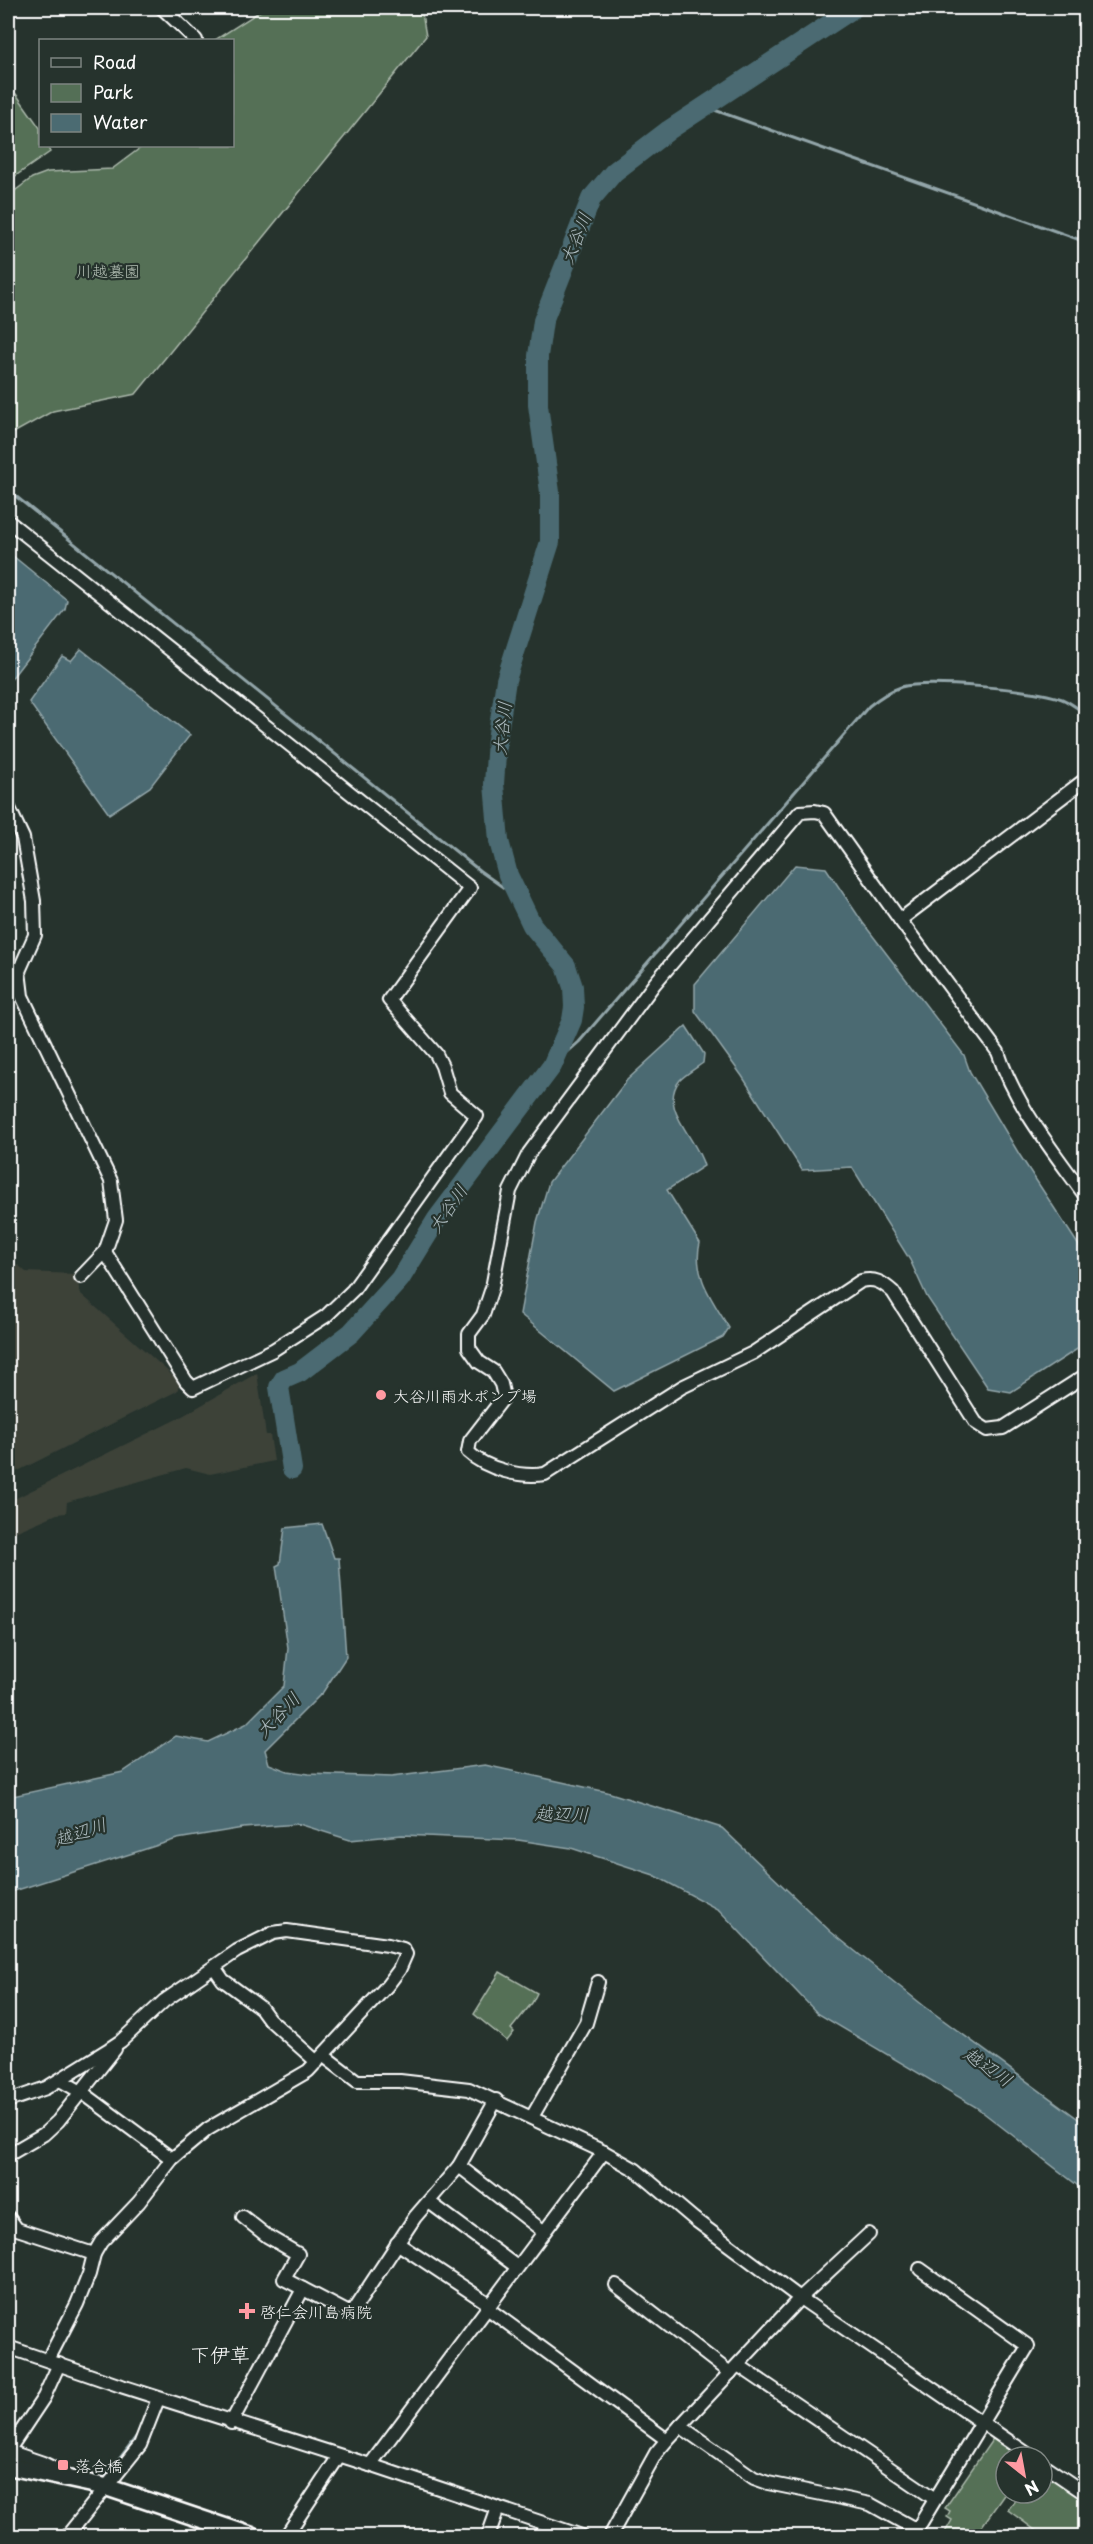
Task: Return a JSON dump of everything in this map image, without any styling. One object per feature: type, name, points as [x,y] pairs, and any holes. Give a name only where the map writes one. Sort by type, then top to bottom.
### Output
[{"type":"street","points":[[162,8],[195,39]]},
{"type":"street","points":[[8,521],[470,888],[388,1000],[436,1054],[450,1093],[477,1116],[353,1290],[326,1316],[273,1350],[193,1388],[186,1381],[105,1252]]},
{"type":"street","points":[[900,920],[1086,779]]},
{"type":"street","points":[[8,806],[23,838],[34,901],[35,935],[19,971],[22,996],[111,1181],[116,1220],[105,1252],[81,1277]]},
{"type":"street","points":[[1086,1197],[1035,1124],[1004,1072],[998,1052],[824,813],[801,812],[655,983],[529,1153],[510,1191],[492,1288],[483,1315],[469,1334],[469,1348],[480,1362],[493,1371],[501,1383],[504,1397],[470,1441],[468,1452],[489,1465],[512,1472],[534,1476],[545,1474],[682,1387],[753,1353],[861,1281],[878,1280],[893,1292],[976,1423],[987,1430],[1002,1428],[1086,1375]]},
{"type":"street","points":[[8,2101],[31,2095],[60,2080],[121,2041],[164,2001],[257,1940],[273,1933],[287,1931],[388,1945],[403,1949],[406,1954],[387,1986],[321,2059],[297,2078],[208,2129],[172,2159],[139,2202],[108,2234],[94,2254],[89,2274],[54,2362],[44,2397],[8,2451],[43,2463],[73,2478]]},
{"type":"street","points":[[214,1967],[223,1980],[261,2008],[269,2019],[321,2059],[357,2081],[400,2081],[469,2089],[532,2117],[636,2170],[694,2219],[801,2298],[1015,2445]]},
{"type":"street","points":[[532,2117],[586,2023],[598,1982]]},
{"type":"street","points":[[8,2155],[44,2134],[83,2093],[121,2041]]},
{"type":"street","points":[[60,2080],[83,2093],[172,2159]]},
{"type":"street","points":[[243,2217],[267,2236],[298,2254],[284,2279],[351,2314],[397,2243],[459,2166],[496,2100]]},
{"type":"street","points":[[370,2465],[604,2152]]},
{"type":"street","points":[[459,2166],[543,2231]]},
{"type":"street","points":[[429,2202],[517,2267]]},
{"type":"street","points":[[8,2217],[17,2229],[94,2254]]},
{"type":"street","points":[[610,2536],[656,2453],[667,2440],[801,2298],[869,2234]]},
{"type":"street","points":[[397,2243],[488,2306],[667,2440]]},
{"type":"street","points":[[680,2426],[754,2478],[768,2483],[870,2504],[915,2533],[1028,2346],[920,2269]]},
{"type":"street","points":[[616,2285],[734,2369],[935,2499]]},
{"type":"street","points":[[231,2423],[303,2289]]},
{"type":"street","points":[[8,2347],[158,2399],[370,2465],[582,2536]]},
{"type":"street","points":[[67,2536],[140,2445],[158,2399]]},
{"type":"street","points":[[286,2536],[339,2456]]},
{"type":"street","points":[[8,2466],[73,2478],[106,2487],[252,2536]]},
{"type":"street","points":[[1054,2472],[1086,2494]]},
{"type":"street","points":[[488,2536],[498,2508]]},
{"type":"shaded area","points":[[18,1265],[26,1272],[75,1274],[81,1294],[180,1382],[177,1391],[8,1476],[8,1272]]},
{"type":"shaded area","points":[[257,1373],[266,1435],[270,1435],[274,1461],[210,1474],[186,1468],[67,1502],[66,1513],[57,1514],[8,1535],[8,1502],[179,1418]]},
{"type":"green space","name":"川越墓園","points":[[265,8],[421,8],[426,36],[136,394],[53,411],[8,436],[8,196],[32,178],[48,172],[112,169],[142,147],[234,147],[234,39],[217,39]]},
{"type":"green space","points":[[16,94],[39,127],[39,147],[50,147],[48,148],[50,152],[8,181],[8,100]]},
{"type":"green space","points":[[500,1972],[537,1993],[532,2003],[511,2029],[514,2032],[507,2041],[474,2014]]},
{"type":"green space","points":[[994,2437],[1006,2445],[994,2445],[994,2505],[997,2505],[975,2536],[943,2536],[952,2520],[947,2517],[950,2511],[945,2508]]},
{"type":"green space","points":[[1054,2478],[1085,2500],[1085,2528],[1079,2536],[1043,2536],[1008,2510],[1012,2505],[1054,2505]]},
{"type":"water","points":[[8,552],[67,600],[65,609],[8,683]]},
{"type":"water","points":[[81,649],[190,735],[150,787],[109,814],[29,702],[62,656],[71,661]]},
{"type":"water","points":[[795,865],[826,868],[863,923],[964,1055],[970,1072],[1019,1154],[1085,1255],[1085,1344],[1011,1392],[988,1388],[927,1297],[910,1260],[852,1167],[802,1170],[742,1076],[695,1011],[695,984]]},
{"type":"water","points":[[686,1026],[704,1054],[703,1063],[680,1080],[674,1091],[673,1101],[681,1123],[704,1166],[667,1190],[700,1243],[698,1255],[701,1277],[729,1328],[723,1337],[614,1391],[520,1314],[537,1222],[549,1182],[627,1080]]},
{"type":"water","name":"越辺川","points":[[322,1524],[334,1558],[339,1558],[346,1657],[323,1692],[265,1750],[269,1764],[287,1771],[309,1774],[391,1777],[485,1765],[607,1792],[722,1828],[831,1932],[924,2006],[1085,2124],[1085,2198],[1077,2185],[976,2107],[817,2013],[719,1910],[654,1875],[571,1848],[518,1840],[402,1835],[350,1840],[299,1824],[243,1828],[177,1839],[8,1893],[8,1797],[123,1772],[176,1736],[208,1742],[246,1724],[284,1686],[288,1648],[276,1566],[280,1564],[285,1528]]},
{"type":"waterway","name":"大谷川","points":[[292,1469],[279,1387],[284,1379],[300,1372],[351,1333],[400,1279],[437,1219],[552,1066],[572,1020],[573,987],[566,966],[532,925],[508,875],[499,841],[494,784],[497,740],[506,680],[550,542],[550,492],[538,405],[538,356],[543,321],[591,199],[614,172],[669,130],[854,8]]},
{"type":"waterway","points":[[706,107],[1086,242]]},
{"type":"waterway","points":[[8,490],[480,871],[517,897]]},
{"type":"waterway","points":[[552,1066],[579,1042],[869,706],[880,698],[901,687],[914,685],[981,687],[1049,695],[1065,700],[1086,714]]},
{"type":"waterway","points":[[105,2478],[139,2433]]},
{"type":"place","name":"大谷川雨水ポンプ場","points":[[381,1395]]},
{"type":"place","name":"啓仁会川島病院","points":[[247,2311]]},
{"type":"place","name":"落合橋","points":[[63,2465]]},
{"type":"district","name":"下伊草","points":[[220,2354]]}]
